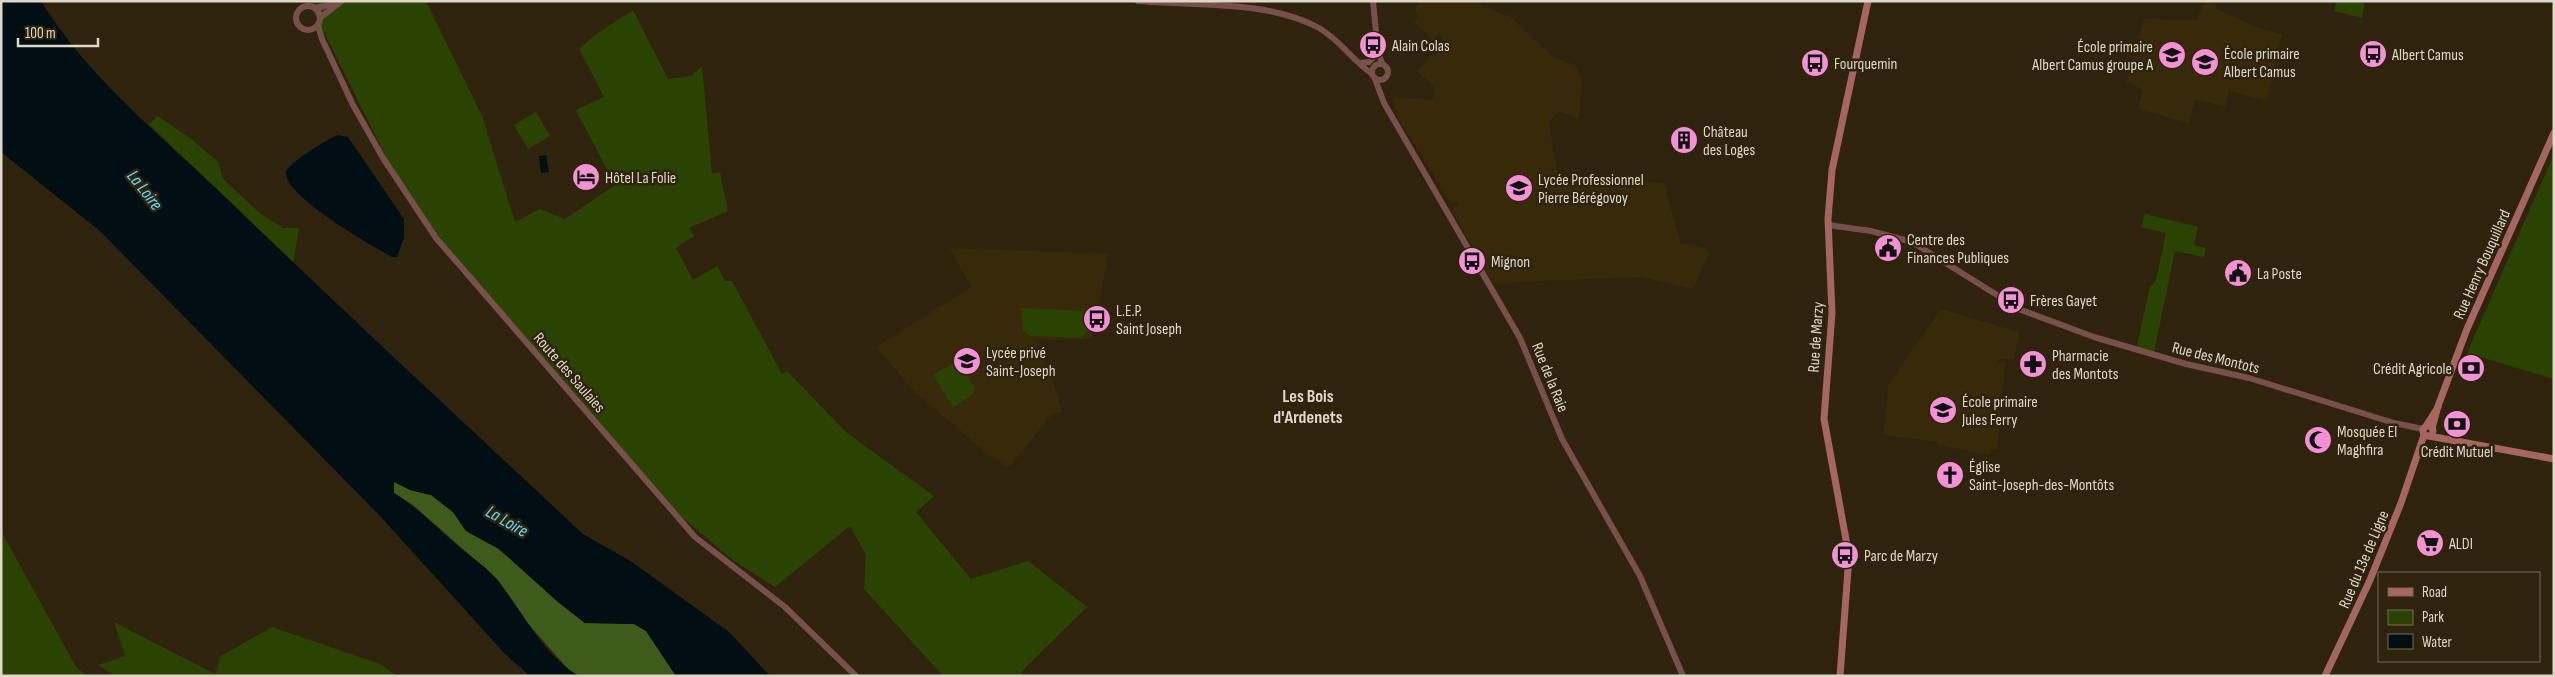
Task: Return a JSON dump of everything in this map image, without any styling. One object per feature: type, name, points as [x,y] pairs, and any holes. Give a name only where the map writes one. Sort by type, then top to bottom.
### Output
[{"type":"main road","name":"Rue de Marzy","points":[[1840,676],[1849,556],[1824,420],[1832,313],[1828,225],[1832,170],[1868,1]]},
{"type":"main road","name":"Rue Henry Bouquillard","points":[[2427,432],[2467,329],[2554,133]]},
{"type":"main road","points":[[2427,432],[2440,439],[2554,459]]},
{"type":"main road","name":"Rue du 13e de Ligne","points":[[2325,676],[2368,586],[2427,432]]},
{"type":"street","points":[[296,1],[299,11]]},
{"type":"street","points":[[1138,1],[1252,8],[1286,14],[1332,36],[1361,64],[1376,69],[1388,69],[1381,94]]},
{"type":"street","points":[[1373,1],[1378,52],[1376,69],[1384,79]]},
{"type":"street","points":[[310,29],[340,2]]},
{"type":"street","points":[[322,39],[310,29],[300,26],[297,19],[299,11],[304,4],[315,8],[340,2]]},
{"type":"street","points":[[315,8],[322,39]]},
{"type":"street","name":"Route des Saulaies","points":[[322,39],[353,105],[382,158],[417,212],[456,263],[695,537],[785,607],[856,676]]},
{"type":"street","points":[[1361,64],[1369,62],[1378,52]]},
{"type":"street","name":"Rue de la Raie","points":[[1376,69],[1381,94],[1520,338],[1562,439],[1640,576],[1683,676]]},
{"type":"street","name":"Rue des Montots","points":[[1828,225],[1871,231],[1912,242],[2028,314],[2143,352],[2249,378],[2427,432]]},
{"type":"shaded area","points":[[1418,1],[1477,1],[1486,9],[1490,8],[1505,16],[1507,14],[1553,57],[1575,65],[1582,79],[1579,119],[1562,112],[1557,113],[1549,123],[1558,177],[1664,183],[1680,243],[1708,249],[1707,252],[1710,252],[1693,289],[1641,277],[1492,283],[1452,210],[1458,204],[1457,201],[1451,203],[1397,116],[1394,98],[1434,100],[1434,86],[1417,71],[1442,44],[1441,37],[1439,34],[1433,40],[1414,22],[1419,16],[1415,12]]},
{"type":"shaded area","name":"École primaire Albert Camus","points":[[2204,1],[2216,4],[2217,9],[2256,27],[2282,34],[2267,101],[2229,91],[2225,107],[2195,99],[2189,123],[2138,109],[2143,90],[2126,82],[2140,43],[2138,42],[2144,19],[2197,20]]},
{"type":"shaded area","name":"Lycée privé Saint-Joseph","points":[[950,248],[1108,254],[1092,339],[1035,340],[1052,376],[1062,412],[1052,414],[1011,465],[1006,466],[989,455],[912,389],[876,347],[971,287]]},
{"type":"shaded area","name":"École primaire Jules Ferry","points":[[1941,309],[2019,332],[2014,359],[1998,359],[1998,363],[2005,363],[1997,449],[1990,449],[1989,455],[1939,445],[1938,442],[1883,435],[1888,385]]},
{"type":"green space","points":[[307,1],[426,1],[482,116],[515,222],[540,209],[565,219],[615,185],[576,110],[604,97],[579,49],[595,35],[633,10],[668,79],[691,76],[702,66],[712,174],[720,172],[728,211],[689,228],[694,236],[676,248],[693,280],[717,266],[725,281],[732,281],[782,374],[787,371],[847,433],[934,496],[916,512],[971,579],[1028,561],[1087,607],[1021,672],[1024,676],[943,676],[864,589],[866,555],[850,526],[775,587],[734,561],[677,513],[451,254],[390,165]]},
{"type":"green space","points":[[2337,1],[2353,1],[2365,4],[2362,18],[2334,11]]},
{"type":"green space","points":[[536,112],[550,136],[528,149],[514,125]]},
{"type":"green space","points":[[158,116],[190,138],[218,162],[223,179],[262,215],[284,228],[299,228],[293,263],[149,124]]},
{"type":"green space","points":[[2554,154],[2554,379],[2467,353]]},
{"type":"green space","points":[[2145,214],[2198,227],[2194,245],[2206,248],[2204,257],[2175,251],[2154,352],[2137,346],[2150,287],[2156,280],[2166,233],[2141,227]]},
{"type":"green space","points":[[1021,308],[1090,311],[1088,331],[1081,338],[1030,336],[1023,331]]},
{"type":"green space","points":[[957,361],[975,388],[972,395],[953,407],[933,375]]},
{"type":"green space","points":[[394,481],[410,490],[431,495],[453,512],[466,531],[499,549],[558,602],[585,623],[634,624],[646,631],[676,676],[579,676],[569,670],[523,618],[497,579],[413,505],[394,493]]},
{"type":"green space","points":[[1,531],[76,667],[87,676],[1,676]]},
{"type":"green space","points":[[114,622],[215,674],[221,656],[272,627],[380,664],[397,676],[115,676],[98,665],[125,656]]},
{"type":"water","name":"La Loire","points":[[1,1],[41,1],[79,54],[148,126],[583,534],[632,562],[729,632],[770,676],[676,676],[646,631],[634,624],[585,623],[558,602],[499,549],[466,531],[453,512],[431,495],[410,490],[394,482],[394,493],[489,572],[498,581],[544,645],[566,667],[579,676],[530,676],[505,654],[381,517],[100,231],[1,152]]},
{"type":"water","points":[[338,135],[348,137],[404,219],[404,238],[397,257],[392,257],[330,219],[298,193],[289,182],[286,172],[293,163]]},
{"type":"water","points":[[546,155],[549,172],[541,173],[539,156]]},
{"type":"place","name":"Alain Colas","points":[[1373,45]]},
{"type":"place","name":"Albert Camus","points":[[2373,54]]},
{"type":"place","name":"École primaire Albert Camus groupe A","points":[[2172,55]]},
{"type":"place","name":"École primaire Albert Camus","points":[[2205,62]]},
{"type":"place","name":"Fourquemin","points":[[1815,63]]},
{"type":"place","name":"Château des Loges","points":[[1684,140]]},
{"type":"place","name":"Hôtel La Folie","points":[[586,177]]},
{"type":"place","name":"Lycée Professionnel Pierre Bérégovoy","points":[[1519,188]]},
{"type":"place","name":"Centre des Finances Publiques","points":[[1888,248]]},
{"type":"place","name":"Mignon","points":[[1472,261]]},
{"type":"place","name":"La Poste","points":[[2238,273]]},
{"type":"place","name":"Frères Gayet","points":[[2011,300]]},
{"type":"place","name":"L.E.P. Saint Joseph","points":[[1097,319]]},
{"type":"place","name":"Lycée privé Saint-Joseph","points":[[967,361]]},
{"type":"place","name":"Pharmacie des Montots","points":[[2033,364]]},
{"type":"place","name":"Crédit Agricole","points":[[2471,368]]},
{"type":"place","name":"École primaire Jules Ferry","points":[[1943,410]]},
{"type":"place","name":"Crédit Mutuel","points":[[2457,424]]},
{"type":"place","name":"Mosquée El Maghfira","points":[[2318,440]]},
{"type":"place","name":"Église Saint-Joseph-des-Montôts","points":[[1950,475]]},
{"type":"place","name":"ALDI","points":[[2430,543]]},
{"type":"place","name":"Parc de Marzy","points":[[1845,555]]},
{"type":"district","name":"Les Bois d'Ardenets","points":[[1308,406]]}]
